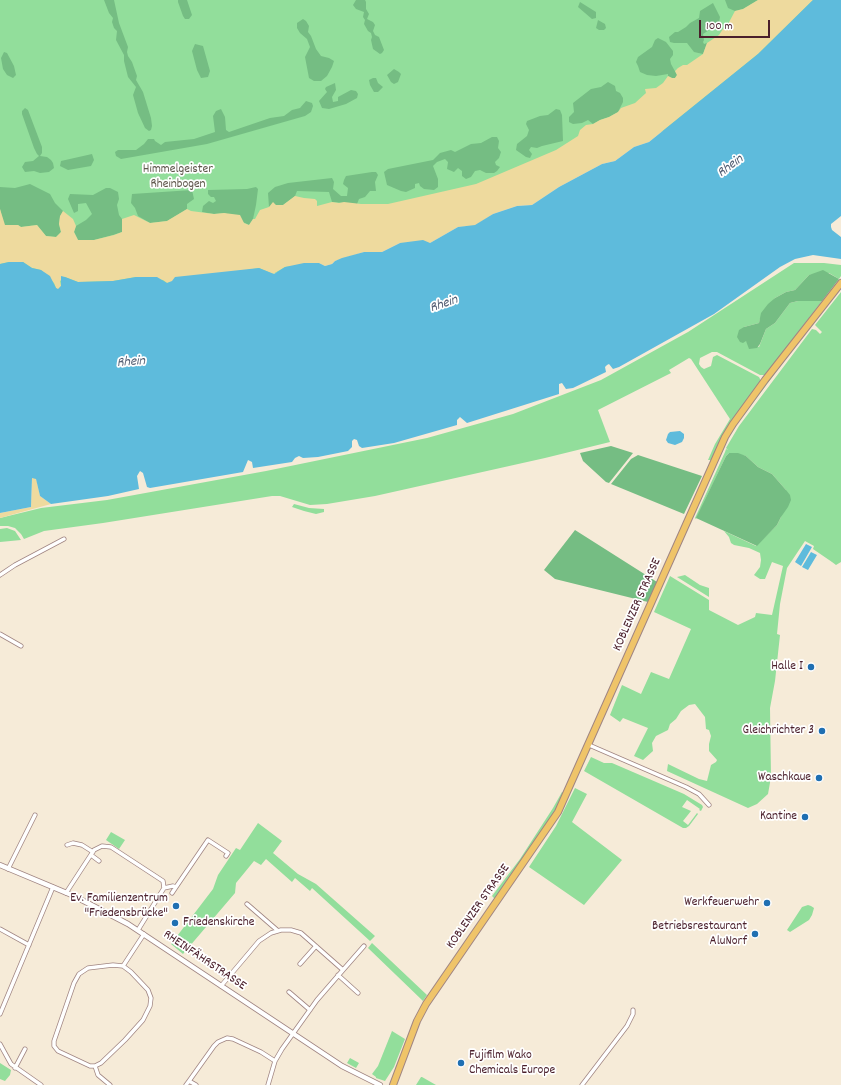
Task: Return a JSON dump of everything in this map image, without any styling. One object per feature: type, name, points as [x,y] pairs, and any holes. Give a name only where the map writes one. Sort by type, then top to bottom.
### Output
[{"type":"main road","name":"KOBLENZER STRASSE","points":[[393,1085],[421,1012],[553,821],[562,805],[725,437],[792,344],[841,283]]},
{"type":"street","points":[[0,575],[15,565],[64,539]]},
{"type":"street","points":[[0,634],[21,646]]},
{"type":"street","points":[[589,745],[686,787],[699,794],[709,804]]},
{"type":"street","points":[[8,868],[35,815]]},
{"type":"street","points":[[172,893],[208,840],[228,853],[226,856]]},
{"type":"street","points":[[67,845],[82,845],[99,860]]},
{"type":"street","points":[[66,893],[97,848],[102,846],[111,848],[163,881],[164,888],[138,930]]},
{"type":"street","name":"RHEINFÄHRSTRASSE","points":[[0,865],[66,893],[108,913],[138,930],[342,1066],[380,1085]]},
{"type":"street","points":[[164,888],[173,886],[176,887]]},
{"type":"street","points":[[0,1014],[53,887]]},
{"type":"street","points":[[248,904],[277,930]]},
{"type":"street","points":[[0,929],[29,945]]},
{"type":"street","points":[[221,986],[260,941],[268,934],[277,930],[298,932],[306,937],[343,970]]},
{"type":"street","points":[[124,966],[144,934]]},
{"type":"street","points":[[300,964],[316,946]]},
{"type":"street","points":[[268,1085],[275,1061],[294,1033],[338,975],[364,946]]},
{"type":"street","points":[[113,964],[124,966],[148,990],[151,998],[146,1017],[138,1027],[104,1060],[95,1066],[90,1066],[58,1051],[54,1044],[54,1039],[74,983],[79,974],[85,969],[91,967],[113,964]]},
{"type":"street","points":[[338,975],[358,993]]},
{"type":"street","points":[[289,992],[310,1010]]},
{"type":"street","points":[[582,1085],[627,1026],[633,1014],[633,1010]]},
{"type":"street","points":[[186,1085],[214,1046],[218,1042],[227,1038],[233,1039],[275,1061]]},
{"type":"street","points":[[0,1044],[15,1068],[41,1085]]},
{"type":"street","points":[[15,1068],[25,1049]]},
{"type":"street","points":[[95,1066],[98,1075],[110,1085]]},
{"type":"street","points":[[190,1081],[196,1085]]},
{"type":"green space","name":"Himmelgeister Rheinbogen","points":[[0,0],[841,0],[841,66],[0,374]]},
{"type":"green space","points":[[104,0],[114,0],[119,23],[128,47],[128,56],[132,62],[137,76],[136,80],[143,92],[151,118],[152,126],[151,130],[149,131],[145,128],[138,113],[133,95],[136,87],[128,77],[124,55],[116,40],[117,31],[112,22],[113,18],[109,13]]},
{"type":"green space","points":[[178,0],[187,0],[192,15],[189,19],[185,19],[183,16]]},
{"type":"green space","points":[[356,0],[365,0],[366,2],[366,9],[369,14],[367,19],[375,25],[373,31],[375,35],[379,37],[384,50],[380,54],[373,49],[371,33],[364,24],[364,12],[356,9],[353,5]]},
{"type":"green space","points":[[725,0],[758,0],[743,9],[735,11],[728,8]]},
{"type":"green space","points":[[580,2],[596,12],[596,18],[592,19],[578,7]]},
{"type":"green space","points":[[713,3],[720,17],[718,28],[714,27],[703,34],[703,42],[704,44],[707,43],[703,54],[694,52],[687,43],[670,42],[669,37],[699,18],[700,11]]},
{"type":"green space","points":[[303,19],[309,26],[308,32],[321,56],[334,61],[327,76],[321,81],[314,81],[309,78],[305,57],[310,47],[307,39],[297,28],[297,23]]},
{"type":"green space","points":[[598,20],[605,24],[606,28],[604,30],[599,30],[596,28]]},
{"type":"green space","points":[[658,38],[666,42],[673,51],[673,55],[670,59],[677,75],[675,78],[668,76],[668,74],[656,76],[647,75],[640,72],[636,62],[638,57],[652,47],[655,40]]},
{"type":"green space","points":[[195,44],[203,46],[210,71],[208,77],[201,78],[197,70],[192,51]]},
{"type":"green space","points":[[4,52],[7,53],[14,66],[16,75],[13,78],[7,75],[3,69],[1,58]]},
{"type":"green space","points":[[394,69],[401,74],[398,82],[394,84],[387,75]]},
{"type":"green space","points":[[376,78],[378,83],[383,87],[378,92],[374,92],[370,85],[369,80]]},
{"type":"green space","points":[[608,82],[615,86],[616,91],[620,93],[623,98],[623,102],[618,112],[593,124],[588,120],[582,123],[573,124],[569,122],[569,117],[574,112],[573,103],[591,89],[601,87]]},
{"type":"green space","points":[[335,83],[336,90],[332,97],[333,102],[338,101],[338,97],[351,90],[356,91],[358,94],[357,98],[346,104],[329,109],[322,108],[319,101],[327,92],[325,89],[326,87]]},
{"type":"green space","points":[[306,101],[312,103],[313,106],[311,112],[305,116],[207,144],[121,159],[116,156],[115,152],[118,150],[136,150],[148,139],[154,139],[161,145],[165,142],[194,139],[215,132],[213,116],[216,111],[221,109],[225,117],[226,130],[229,132],[270,118],[284,116],[292,110],[300,108]]},
{"type":"green space","points":[[25,108],[28,110],[42,147],[42,153],[40,156],[47,157],[53,163],[54,168],[49,172],[25,172],[22,167],[25,162],[33,161],[39,156],[34,148],[22,114],[22,111]]},
{"type":"green space","points":[[556,109],[560,110],[562,115],[563,141],[537,148],[531,147],[529,150],[532,154],[530,158],[516,150],[517,144],[527,136],[529,130],[526,124],[527,121],[540,116],[548,115]]},
{"type":"green space","points":[[492,137],[497,137],[499,141],[498,148],[501,152],[499,158],[495,162],[496,165],[500,167],[494,173],[486,173],[480,170],[475,171],[471,177],[466,179],[462,176],[462,171],[458,168],[454,172],[447,169],[448,162],[445,159],[437,162],[433,166],[438,179],[438,187],[434,190],[424,189],[419,183],[415,184],[415,188],[406,192],[387,185],[384,172],[388,169],[433,160],[440,153],[451,150],[455,152],[471,144],[481,143]]},
{"type":"green space","points":[[92,154],[94,160],[91,166],[68,170],[60,166],[61,161]]},
{"type":"green space","points":[[376,172],[378,175],[375,182],[376,191],[370,191],[365,197],[359,199],[357,204],[332,202],[329,192],[297,191],[295,196],[283,205],[269,207],[268,193],[275,187],[288,183],[332,178],[334,182],[333,189],[341,196],[347,196],[348,188],[343,184],[346,176]]},
{"type":"green space","points":[[30,184],[50,194],[55,203],[63,211],[59,224],[61,232],[56,237],[46,236],[37,225],[21,227],[18,225],[4,225],[0,209],[0,187],[15,188]]},
{"type":"green space","points":[[256,187],[258,189],[256,205],[253,219],[249,225],[225,213],[214,214],[202,212],[203,206],[209,201],[213,203],[216,201],[214,197],[211,197],[208,194],[208,190],[247,189]]},
{"type":"green space","points":[[106,188],[110,188],[118,192],[119,199],[117,205],[119,215],[122,219],[122,232],[94,240],[78,240],[74,232],[76,226],[92,214],[86,203],[78,204],[78,211],[74,213],[68,199],[70,194],[93,195]]},
{"type":"green space","points":[[192,190],[194,199],[187,204],[187,209],[167,221],[150,223],[138,216],[131,203],[132,194]]},
{"type":"green space","points":[[794,263],[824,263],[841,265],[841,276],[839,279],[829,273],[809,275],[795,290],[786,292],[775,298],[760,319],[759,323],[744,327],[744,341],[759,347],[766,329],[775,323],[790,303],[798,301],[822,301],[765,375],[760,375],[717,352],[712,352],[700,358],[699,364],[704,369],[711,366],[713,357],[717,355],[759,377],[761,381],[725,431],[711,460],[708,460],[715,444],[730,419],[689,358],[669,370],[671,373],[598,410],[610,442],[545,458],[375,496],[327,504],[310,505],[280,496],[272,496],[44,531],[24,539],[15,528],[0,526],[0,518],[41,508],[107,500],[266,471],[427,438],[513,414],[601,380],[688,332]]},
{"type":"green space","points":[[823,270],[839,279],[822,301],[798,301],[790,303],[775,323],[766,329],[757,348],[749,349],[746,341],[743,343],[740,342],[737,337],[739,330],[759,323],[761,313],[768,304],[786,292],[795,290],[809,275]]},
{"type":"green space","points":[[841,292],[841,562],[836,565],[813,549],[814,546],[805,541],[787,568],[780,604],[777,634],[780,635],[775,681],[770,708],[771,777],[768,794],[757,804],[748,808],[667,771],[668,764],[699,779],[707,781],[711,765],[717,760],[709,751],[711,736],[709,730],[706,729],[705,717],[695,704],[689,705],[681,711],[676,719],[670,724],[668,730],[656,736],[652,743],[653,751],[643,760],[634,756],[648,728],[623,718],[620,722],[610,715],[622,685],[641,694],[651,672],[669,679],[691,629],[654,612],[670,576],[709,600],[709,610],[738,625],[755,617],[756,613],[772,615],[783,566],[772,562],[765,579],[760,579],[754,575],[760,567],[760,553],[749,548],[734,545],[731,543],[729,537],[724,531],[756,546],[777,525],[781,517],[786,490],[772,474],[758,467],[746,456],[729,453],[726,456],[696,519],[695,518],[726,449],[728,450],[726,448],[739,426],[812,329],[816,330],[820,334],[822,332],[815,325]]},
{"type":"green space","points":[[808,329],[744,415],[743,415],[785,358]]},
{"type":"green space","points":[[611,446],[633,453],[609,483],[583,461],[580,453]]},
{"type":"green space","points":[[729,453],[738,453],[746,456],[758,467],[772,474],[790,495],[791,500],[788,507],[777,525],[757,546],[696,518],[726,456]]},
{"type":"green space","points":[[638,455],[702,476],[684,514],[611,484],[631,459]]},
{"type":"green space","points":[[294,504],[309,508],[324,509],[324,512],[316,514],[304,511],[292,507]]},
{"type":"green space","points":[[7,528],[15,531],[21,540],[0,542],[0,529]]},
{"type":"green space","points":[[575,530],[657,582],[648,602],[555,579],[544,570]]},
{"type":"green space","points":[[685,575],[700,585],[709,588],[709,597],[677,577]]},
{"type":"green space","points":[[591,757],[604,763],[612,763],[684,794],[703,807],[701,811],[687,800],[682,807],[691,811],[683,821],[688,825],[697,813],[698,814],[689,826],[683,828],[584,771]]},
{"type":"green space","points":[[575,788],[587,794],[572,822],[622,860],[584,905],[529,867],[556,826]]},
{"type":"green space","points":[[562,792],[564,793],[555,812],[495,899],[492,896],[520,859]]},
{"type":"green space","points":[[258,823],[282,841],[273,853],[298,874],[316,884],[375,936],[370,941],[312,888],[310,891],[295,878],[292,882],[266,859],[261,865],[254,861],[236,883],[235,893],[183,954],[171,944],[213,889],[218,875],[236,848],[240,850]]},
{"type":"green space","points":[[111,832],[125,840],[119,849],[106,840]]},
{"type":"green space","points":[[808,905],[814,908],[809,920],[790,932],[787,930],[802,907]]},
{"type":"green space","points":[[372,943],[427,995],[423,1001],[368,948]]},
{"type":"green space","points":[[392,1031],[405,1039],[394,1067],[385,1081],[376,1078],[372,1074],[378,1066]]},
{"type":"green space","points":[[350,1058],[359,1063],[356,1068],[347,1063]]},
{"type":"green space","points":[[0,1063],[11,1070],[10,1075],[5,1081],[0,1079]]},
{"type":"green space","points":[[422,1077],[436,1085],[416,1085]]},
{"type":"sand","points":[[758,0],[813,0],[758,54],[649,142],[634,147],[615,161],[602,164],[559,187],[532,205],[517,206],[493,214],[475,226],[458,227],[430,243],[400,243],[382,252],[364,252],[335,261],[332,264],[325,266],[319,263],[285,267],[273,274],[259,268],[167,283],[163,280],[136,277],[113,281],[78,282],[65,277],[60,281],[61,286],[58,290],[54,283],[41,270],[32,268],[23,262],[9,262],[0,264],[0,209],[5,225],[18,225],[21,227],[37,225],[46,236],[56,237],[61,232],[59,224],[60,216],[63,211],[73,219],[76,226],[74,232],[78,240],[94,240],[122,232],[122,219],[134,215],[150,223],[167,221],[187,209],[191,211],[214,214],[224,213],[240,215],[244,223],[249,225],[253,219],[255,219],[260,210],[269,207],[273,202],[276,205],[283,205],[295,196],[315,199],[317,201],[317,206],[332,202],[388,204],[476,184],[556,150],[578,136],[580,130],[586,125],[593,124],[609,117],[618,112],[621,108],[635,103],[646,93],[645,89],[656,88],[663,83],[668,76],[675,78],[677,75],[675,71],[678,68],[683,65],[687,65],[703,54],[707,43],[719,35],[727,26],[735,11],[743,9]]},
{"type":"sand","points":[[32,478],[36,478],[40,496],[51,504],[0,518],[0,513],[31,507]]},
{"type":"water","name":"Rhein","points":[[813,0],[841,0],[841,216],[831,224],[831,227],[832,230],[841,237],[841,259],[813,255],[795,259],[780,267],[714,314],[619,367],[613,369],[609,364],[605,367],[606,372],[573,388],[566,389],[562,383],[559,384],[559,394],[467,423],[460,417],[457,420],[457,425],[394,443],[362,448],[359,446],[357,440],[354,439],[352,441],[352,447],[348,451],[318,457],[303,458],[299,456],[292,462],[253,468],[252,462],[248,460],[243,472],[150,488],[147,487],[143,473],[140,471],[137,476],[139,489],[108,496],[51,504],[40,496],[36,479],[32,478],[31,507],[0,513],[0,264],[9,262],[23,262],[50,276],[58,289],[61,286],[61,276],[78,282],[113,281],[136,277],[157,277],[167,283],[172,281],[175,277],[259,268],[274,274],[285,267],[304,263],[319,263],[325,266],[342,258],[364,252],[382,252],[400,243],[423,240],[430,243],[458,227],[475,225],[493,214],[517,206],[532,205],[559,187],[602,164],[615,161],[634,147],[649,142],[758,54]]},
{"type":"water","points":[[680,431],[684,434],[682,442],[675,445],[668,443],[666,440],[670,432]]},
{"type":"water","points":[[806,544],[812,547],[801,566],[795,562]]},
{"type":"water","points":[[811,552],[817,555],[808,570],[802,567]]},
{"type":"place","name":"Halle I","points":[[811,667]]},
{"type":"place","name":"Gleichrichter 3","points":[[822,731]]},
{"type":"place","name":"Waschkaue","points":[[819,778]]},
{"type":"place","name":"Kantine","points":[[805,817]]},
{"type":"place","name":"Werkfeuerwehr","points":[[767,903]]},
{"type":"place","name":"Ev. Familienzentrum \"Friedensbrücke\"","points":[[176,906]]},
{"type":"place","name":"Friedenskirche","points":[[175,923]]},
{"type":"place","name":"Betriebsrestaurant AluNorf","points":[[755,934]]},
{"type":"place","name":"Fujifilm Wako Chemicals Europe","points":[[461,1063]]}]
